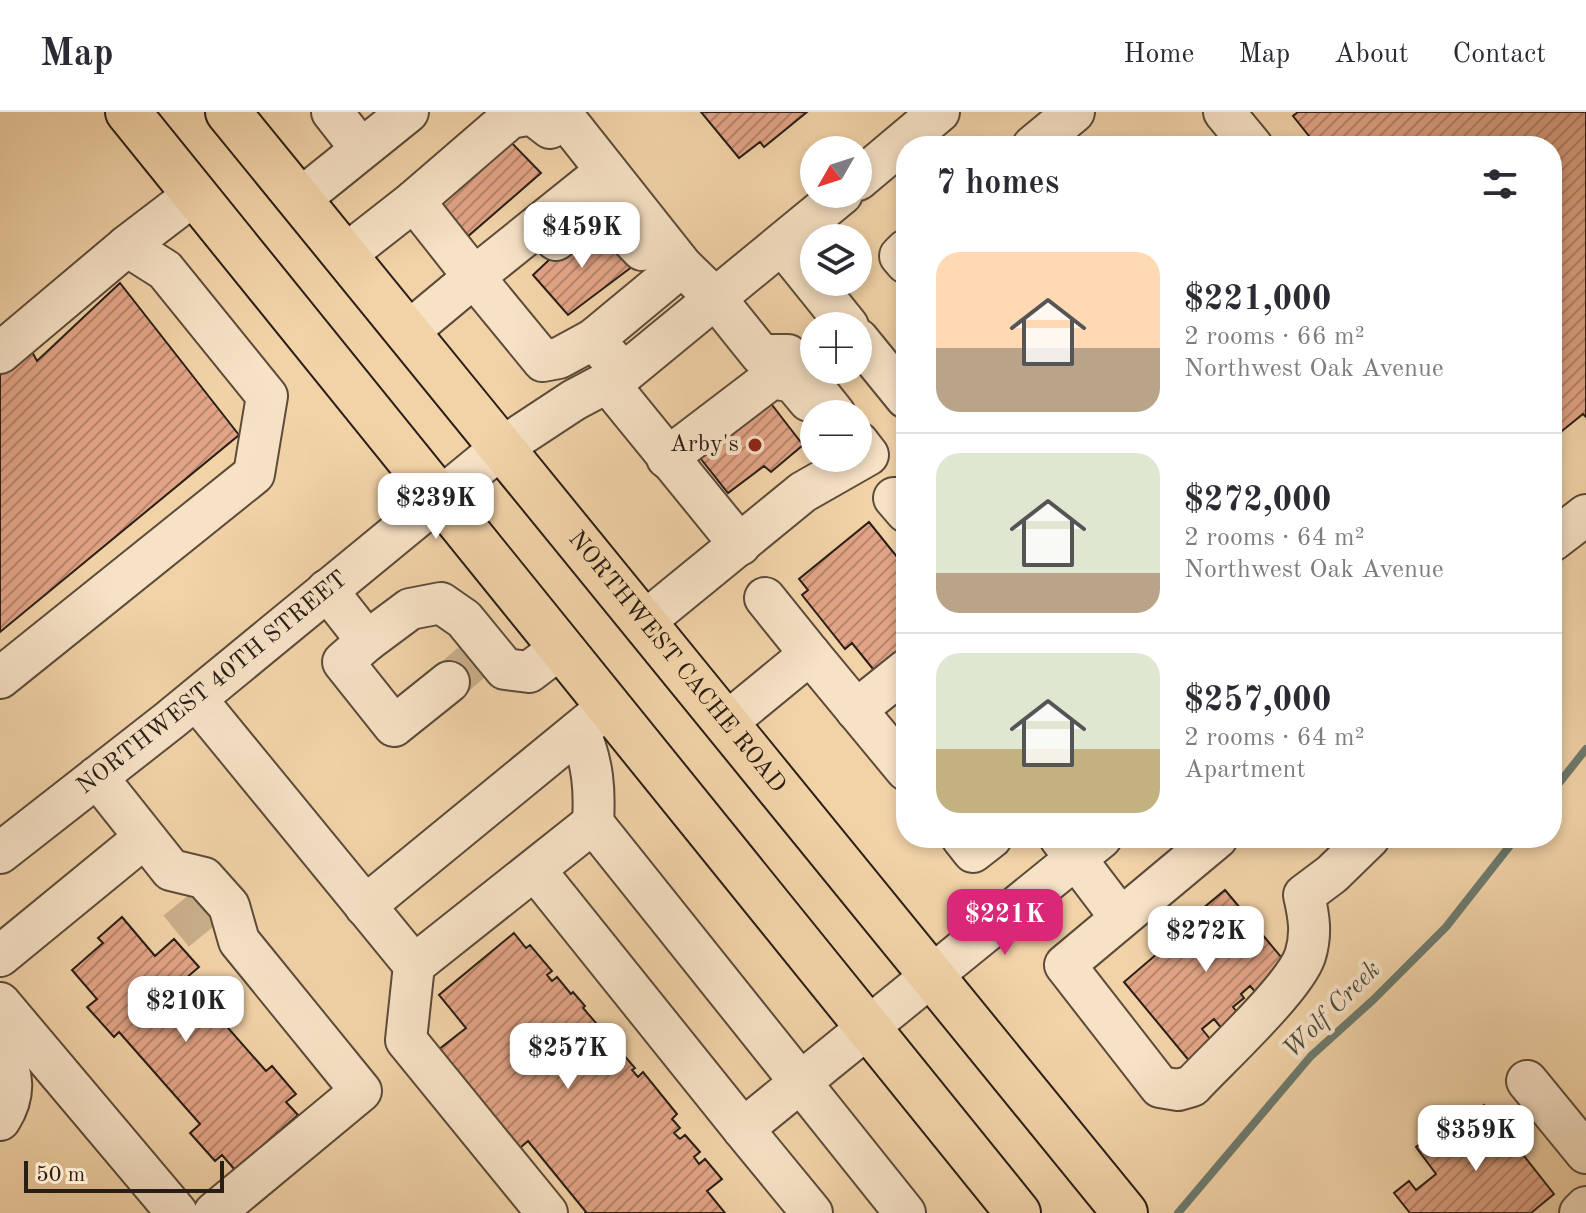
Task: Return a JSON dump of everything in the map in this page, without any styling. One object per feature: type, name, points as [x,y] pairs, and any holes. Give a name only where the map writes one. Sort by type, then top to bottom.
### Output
[{"type":"main road","points":[[128,112],[562,647],[594,719],[868,1026],[1015,1212]]},
{"type":"main road","name":"NORTHWEST CACHE ROAD","points":[[228,112],[1116,1202]]},
{"type":"street","points":[[332,112],[361,149]]},
{"type":"street","points":[[300,199],[408,112]]},
{"type":"street","points":[[910,136],[939,112]]},
{"type":"street","points":[[1045,136],[1074,112]]},
{"type":"street","points":[[1224,112],[1244,136]]},
{"type":"street","points":[[345,255],[414,201],[510,118],[532,114],[573,140],[672,255],[716,299],[761,355]]},
{"type":"street","points":[[482,286],[573,140]]},
{"type":"street","points":[[872,168],[896,148]]},
{"type":"street","points":[[0,353],[127,246],[195,194]]},
{"type":"street","points":[[414,201],[543,361],[559,358],[594,339],[672,255]]},
{"type":"street","name":"NORTHWEST 40TH STREET","points":[[0,853],[196,699],[501,448],[574,400],[615,378],[825,208]]},
{"type":"street","points":[[408,332],[550,244],[587,214],[597,213],[621,228],[642,250],[672,255]]},
{"type":"street","points":[[782,244],[837,312]]},
{"type":"street","points":[[0,678],[254,474],[267,396],[165,270],[127,246]]},
{"type":"street","points":[[594,339],[661,449],[740,545]]},
{"type":"street","points":[[661,449],[761,355],[788,355],[824,400]]},
{"type":"street","points":[[872,356],[896,386]]},
{"type":"street","points":[[661,449],[772,378],[793,382],[807,400]]},
{"type":"street","points":[[644,622],[803,492],[821,472]]},
{"type":"street","points":[[803,492],[838,472]]},
{"type":"street","points":[[1562,533],[1586,515]]},
{"type":"street","points":[[327,590],[367,641]]},
{"type":"street","points":[[765,598],[896,758]]},
{"type":"street","points":[[470,664],[464,619],[441,603],[410,609],[343,662],[394,726],[470,664],[529,672],[562,647]]},
{"type":"street","points":[[726,723],[810,654]]},
{"type":"street","points":[[856,710],[896,678]]},
{"type":"street","points":[[196,699],[414,965]]},
{"type":"street","points":[[365,906],[594,719]]},
{"type":"street","points":[[594,719],[587,750],[595,786],[593,823],[905,1213]]},
{"type":"street","points":[[97,777],[144,838],[175,887],[204,878],[229,906],[222,938],[361,1091],[214,1213]]},
{"type":"street","points":[[547,1213],[406,1040],[414,965],[593,823]]},
{"type":"street","points":[[0,956],[144,838]]},
{"type":"street","points":[[743,1129],[930,976],[1076,848]]},
{"type":"street","points":[[1081,848],[1120,917]]},
{"type":"street","points":[[1205,848],[1065,965],[1160,1087],[1178,1090],[1192,1086],[1289,983],[1304,959],[1309,941],[1311,923],[1304,895],[1359,848]]},
{"type":"street","points":[[535,870],[812,1213]]},
{"type":"street","points":[[0,1003],[177,1213]]},
{"type":"street","points":[[0,1048],[9,1064],[13,1087],[8,1108],[0,1120]]},
{"type":"street","points":[[1527,1081],[1586,1153]]},
{"type":"street","points":[[1580,1213],[1586,1207]]},
{"type":"building","points":[[701,112],[807,112],[764,147],[760,142],[739,158]]},
{"type":"building","points":[[1298,112],[1586,112],[1586,417],[1583,414],[1562,431],[1562,136],[1309,136],[1293,116]]},
{"type":"building","points":[[503,134],[541,173],[466,238],[433,197]]},
{"type":"building","points":[[585,226],[637,263],[568,315],[533,275]]},
{"type":"building","points":[[120,283],[239,435],[0,632],[0,370],[29,346],[37,361]]},
{"type":"building","points":[[769,401],[800,441],[800,448],[771,472],[764,466],[728,493],[697,454]]},
{"type":"building","points":[[869,522],[896,556],[896,658],[877,674],[852,643],[845,649],[802,595],[808,590],[799,579]]},
{"type":"building","points":[[1225,890],[1292,970],[1259,996],[1250,986],[1241,994],[1244,998],[1233,1007],[1240,1016],[1223,1030],[1214,1019],[1202,1029],[1214,1044],[1191,1063],[1124,982],[1165,947],[1161,943]]},
{"type":"building","points":[[122,917],[155,956],[174,939],[199,967],[185,979],[266,1071],[272,1066],[296,1094],[286,1102],[298,1115],[235,1170],[222,1155],[215,1161],[190,1133],[200,1124],[119,1032],[114,1037],[87,1007],[97,999],[72,970],[103,943],[98,938]]},
{"type":"building","points":[[514,933],[526,948],[530,945],[552,971],[547,975],[552,981],[557,977],[571,994],[573,992],[635,1068],[632,1070],[638,1077],[643,1072],[677,1114],[672,1119],[680,1128],[674,1133],[680,1139],[685,1135],[700,1152],[694,1157],[699,1164],[705,1159],[722,1179],[707,1191],[725,1213],[585,1213],[528,1141],[514,1153],[433,1054],[466,1028],[439,995]]},
{"type":"building","points":[[1484,1105],[1554,1194],[1531,1213],[1410,1213],[1394,1193],[1409,1181],[1416,1190],[1436,1174],[1416,1147],[1430,1136],[1436,1143]]},
{"type":"waterway","name":"Wolf Creek","points":[[1562,779],[1586,749]]},
{"type":"waterway","name":"Wolf Creek","points":[[1178,1213],[1311,1056],[1446,927],[1508,848]]},
{"type":"tunnel","points":[[449,682],[473,661]]},
{"type":"tunnel","points":[[179,903],[205,935]]},
{"type":"place","name":"Arby's","points":[[755,445]]}]
